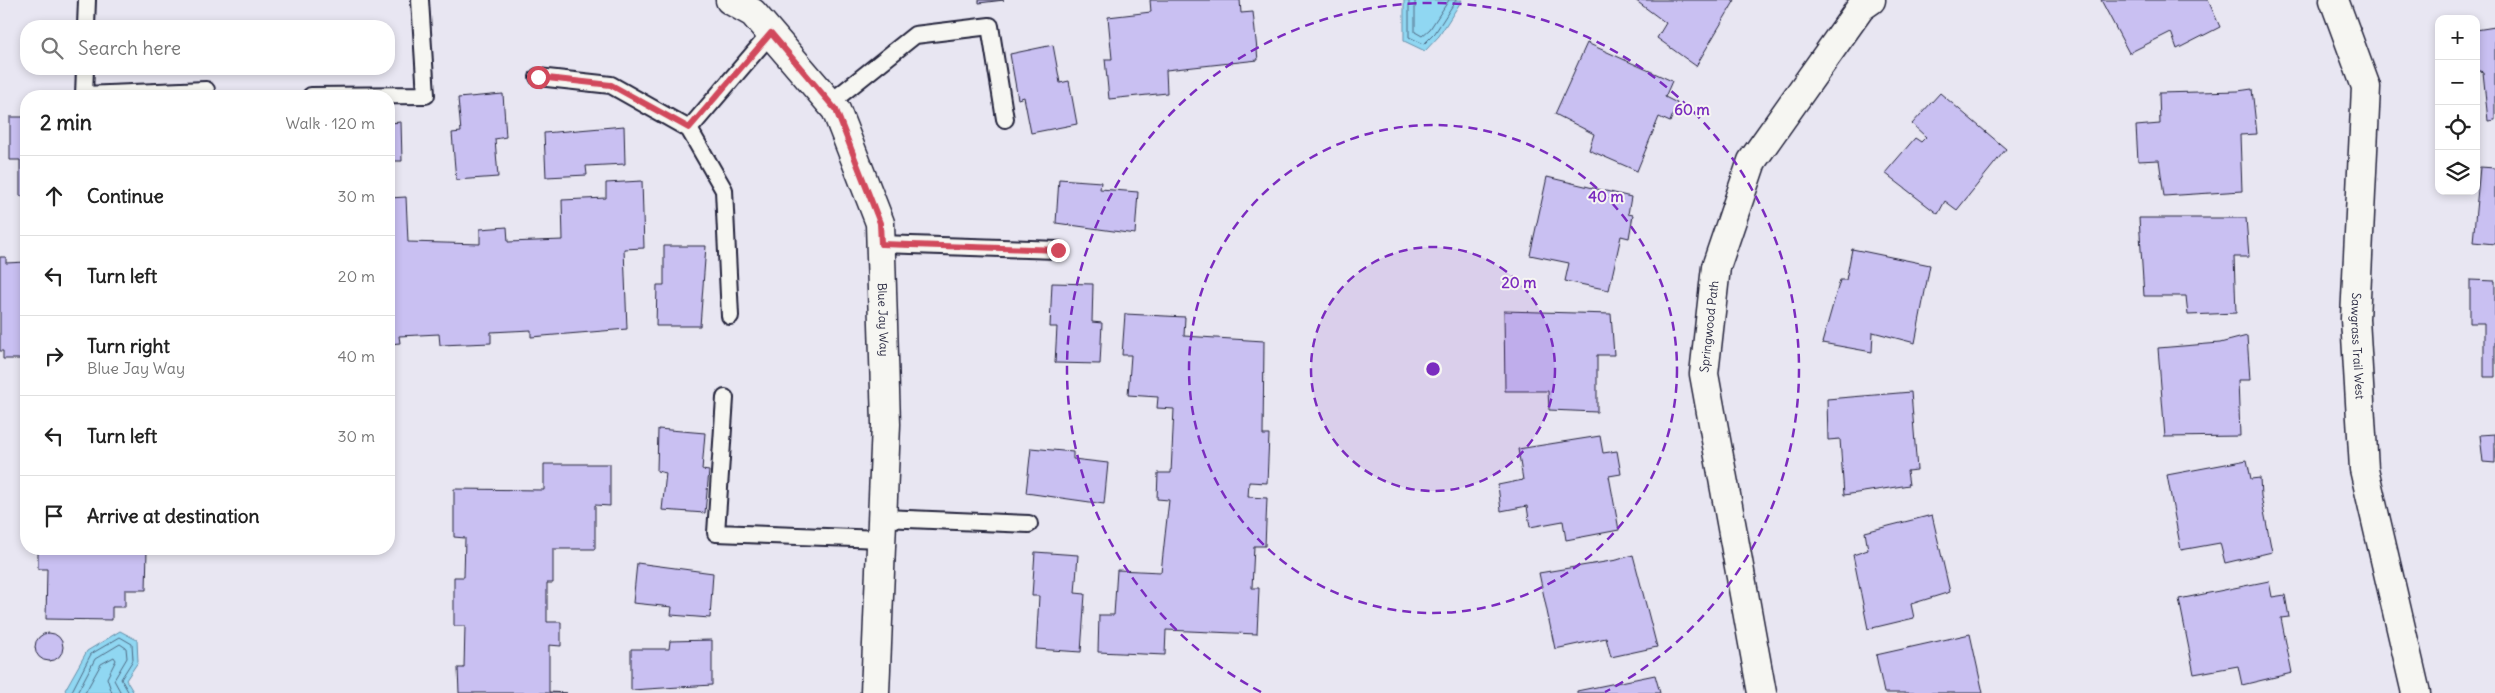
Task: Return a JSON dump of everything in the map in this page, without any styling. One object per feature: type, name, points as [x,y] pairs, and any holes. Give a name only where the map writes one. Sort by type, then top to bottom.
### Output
[{"type":"street","name":"Blue Jay Way","points":[[730,0],[753,13],[836,110],[880,223],[886,424],[875,693]]},
{"type":"street","name":"Springwood Path","points":[[1762,693],[1704,374],[1716,267],[1752,161],[1861,7],[1870,0]]},
{"type":"street","name":"Sawgrass Trail West","points":[[2334,0],[2366,87],[2355,319],[2364,469],[2416,693]]},
{"type":"lane","points":[[86,20],[87,0]]},
{"type":"lane","points":[[395,95],[426,95],[420,0]]},
{"type":"lane","points":[[830,103],[915,35],[990,26],[1006,119]]},
{"type":"lane","points":[[689,128],[771,33]]},
{"type":"lane","points":[[84,90],[85,75]]},
{"type":"lane","points":[[538,77],[611,85],[689,128],[724,190],[730,316]]},
{"type":"lane","points":[[881,244],[1058,250]]},
{"type":"lane","points":[[726,398],[716,533],[1029,524]]},
{"type":"water","points":[[1404,0],[1462,0],[1439,36],[1425,51],[1404,41]]},
{"type":"water","points":[[120,631],[137,640],[138,662],[126,680],[134,693],[67,693],[65,690],[87,651]]},
{"type":"building","points":[[979,0],[1004,0],[979,3]]},
{"type":"building","points":[[1150,0],[1240,0],[1241,13],[1253,12],[1258,60],[1166,70],[1167,93],[1109,99],[1105,59],[1112,59],[1108,17],[1151,12]]},
{"type":"building","points":[[1635,0],[1735,0],[1696,66],[1657,38],[1666,23]]},
{"type":"building","points":[[2101,0],[2208,0],[2220,27],[2177,49],[2171,32],[2129,53]]},
{"type":"building","points":[[2495,27],[2495,120],[2488,121],[2483,72],[2480,71],[2480,29]]},
{"type":"building","points":[[1587,43],[1672,81],[1665,97],[1677,103],[1670,122],[1659,117],[1637,171],[1589,150],[1594,134],[1555,114]]},
{"type":"building","points":[[1053,45],[1060,83],[1069,81],[1077,124],[1031,133],[1024,97],[1018,99],[1010,54]]},
{"type":"building","points":[[2252,89],[2257,134],[2240,135],[2242,191],[2164,196],[2159,160],[2138,161],[2136,126],[2160,124],[2159,93]]},
{"type":"building","points":[[1940,93],[2006,149],[1957,210],[1945,201],[1938,214],[1885,173],[1915,138],[1921,142],[1926,137],[1912,124]]},
{"type":"building","points":[[503,94],[506,137],[495,139],[498,177],[456,180],[452,133],[461,132],[458,98]]},
{"type":"building","points":[[10,117],[20,117],[20,160],[10,160]]},
{"type":"building","points":[[395,122],[401,122],[402,161],[395,161]]},
{"type":"building","points":[[624,126],[625,164],[586,166],[587,175],[546,177],[544,133]]},
{"type":"building","points":[[2480,167],[2495,168],[2495,244],[2473,242],[2477,195],[2480,195]]},
{"type":"building","points":[[1547,177],[1631,197],[1628,214],[1633,215],[1629,238],[1621,236],[1609,290],[1565,281],[1569,263],[1530,255]]},
{"type":"building","points":[[1059,179],[1101,182],[1100,189],[1138,192],[1135,234],[1056,223]]},
{"type":"building","points":[[642,181],[644,248],[624,249],[627,329],[531,337],[531,330],[491,332],[491,343],[440,345],[439,334],[399,336],[400,343],[395,343],[395,198],[406,197],[408,242],[480,244],[480,229],[507,227],[508,242],[563,240],[562,200],[606,198],[606,183]]},
{"type":"building","points":[[2139,218],[2246,218],[2249,257],[2234,257],[2236,313],[2188,315],[2186,296],[2144,296]]},
{"type":"building","points":[[664,246],[706,246],[700,326],[656,326],[657,285],[664,285]]},
{"type":"building","points":[[1852,249],[1930,265],[1915,343],[1873,332],[1872,352],[1822,343],[1840,280],[1846,280]]},
{"type":"building","points":[[0,257],[6,257],[6,263],[20,262],[20,359],[3,359],[3,351],[0,351]]},
{"type":"building","points":[[2470,280],[2495,281],[2495,377],[2484,377],[2484,323],[2470,323]]},
{"type":"building","points":[[1052,283],[1093,284],[1092,322],[1102,323],[1100,364],[1055,363],[1057,327],[1050,327]]},
{"type":"building","points":[[1504,311],[1611,314],[1614,355],[1597,355],[1597,412],[1549,410],[1548,391],[1505,391]]},
{"type":"building","points":[[1125,314],[1185,317],[1184,336],[1264,341],[1263,435],[1269,435],[1267,483],[1249,482],[1248,497],[1267,498],[1265,546],[1254,546],[1252,588],[1259,588],[1257,634],[1166,630],[1165,655],[1098,652],[1099,615],[1114,615],[1117,570],[1161,572],[1169,500],[1157,499],[1158,473],[1171,473],[1174,409],[1157,408],[1158,397],[1128,395],[1131,355],[1122,355]]},
{"type":"building","points":[[2247,336],[2250,380],[2238,380],[2240,436],[2165,437],[2158,348],[2220,343]]},
{"type":"building","points":[[1911,392],[1917,470],[1907,471],[1909,485],[1844,495],[1840,439],[1828,440],[1827,399]]},
{"type":"building","points":[[658,429],[705,433],[702,470],[709,471],[705,513],[662,510],[666,473],[657,471]]},
{"type":"building","points":[[2495,434],[2495,463],[2483,462],[2480,435]]},
{"type":"building","points":[[1600,436],[1603,453],[1617,451],[1621,474],[1609,476],[1619,530],[1566,540],[1563,521],[1530,527],[1527,506],[1501,511],[1498,485],[1523,480],[1518,449]]},
{"type":"building","points":[[1031,448],[1073,452],[1073,459],[1108,463],[1104,504],[1026,493]]},
{"type":"building","points":[[2247,460],[2251,479],[2260,478],[2261,496],[2272,552],[2225,563],[2220,543],[2181,550],[2167,475]]},
{"type":"building","points":[[544,464],[610,464],[610,506],[595,505],[595,549],[553,549],[553,583],[547,583],[547,622],[561,622],[561,646],[549,645],[549,692],[567,693],[459,693],[458,668],[464,668],[465,626],[454,626],[454,577],[464,577],[465,538],[454,537],[454,489],[544,490]]},
{"type":"building","points":[[1932,515],[1950,592],[1911,604],[1914,618],[1868,629],[1853,555],[1868,550],[1865,532]]},
{"type":"building","points":[[1035,552],[1078,555],[1075,593],[1085,594],[1081,652],[1036,649],[1039,596],[1032,596]]},
{"type":"building","points":[[38,555],[147,555],[146,590],[125,590],[125,607],[112,607],[112,620],[46,619],[47,569],[38,569]]},
{"type":"building","points":[[1633,555],[1657,647],[1611,657],[1606,638],[1555,649],[1539,573],[1617,560]]},
{"type":"building","points":[[637,563],[713,573],[710,618],[671,615],[672,607],[633,603]]},
{"type":"building","points":[[2269,581],[2272,597],[2285,595],[2289,617],[2281,618],[2292,673],[2242,685],[2238,666],[2194,674],[2179,599]]},
{"type":"building","points":[[49,633],[59,637],[63,647],[59,657],[49,661],[39,657],[35,647],[39,637]]},
{"type":"building","points":[[1970,634],[1983,693],[1884,693],[1876,655]]},
{"type":"building","points":[[712,640],[712,685],[631,690],[631,649],[669,649],[670,641]]},
{"type":"building","points":[[1655,675],[1660,693],[1577,693],[1577,691]]},
{"type":"route","points":[[538,77],[611,85],[689,128],[771,33],[836,110],[880,223],[881,244],[1058,250]]}]
